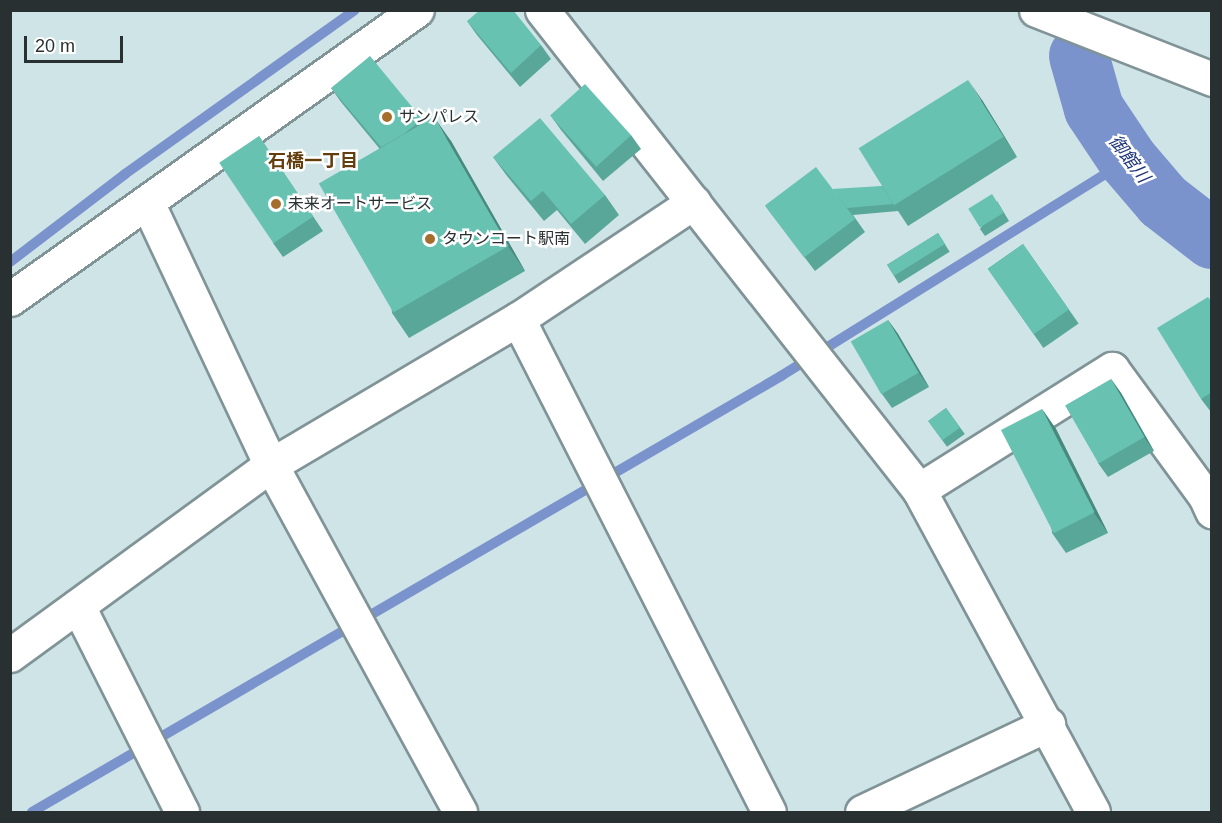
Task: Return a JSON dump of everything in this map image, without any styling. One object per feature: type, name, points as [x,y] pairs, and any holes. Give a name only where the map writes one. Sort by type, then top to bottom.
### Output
[{"type":"street","points":[[10,299],[417,10]]},
{"type":"street","points":[[542,10],[919,490],[1048,724],[1093,813]]},
{"type":"street","points":[[1036,10],[1212,78]]},
{"type":"street","points":[[147,202],[271,465],[460,813]]},
{"type":"street","points":[[10,655],[271,465],[518,319],[694,202]]},
{"type":"street","points":[[518,319],[769,813]]},
{"type":"street","points":[[919,490],[1112,369],[1205,496],[1212,511]]},
{"type":"street","points":[[78,606],[182,813]]},
{"type":"street","points":[[862,813],[1048,724]]},
{"type":"building","points":[[480,10],[513,10],[541,45],[511,73],[467,21]]},
{"type":"building","name":"サンパレス","points":[[370,56],[422,119],[404,134],[381,147],[331,88]]},
{"type":"building","points":[[968,80],[1004,137],[894,205],[859,148]]},
{"type":"building","points":[[585,84],[631,135],[596,167],[550,115]]},
{"type":"building","name":"タウンコート駅南","points":[[434,117],[508,246],[393,313],[319,184]]},
{"type":"building","points":[[540,118],[605,195],[571,224],[543,191],[531,201],[493,157]]},
{"type":"building","name":"未来オートサービス","points":[[259,136],[313,216],[273,243],[219,163]]},
{"type":"building","points":[[816,167],[855,219],[804,257],[765,206]]},
{"type":"building","points":[[882,186],[893,204],[847,208],[832,189]]},
{"type":"building","points":[[992,194],[1004,213],[980,227],[968,209]]},
{"type":"building","points":[[938,233],[945,244],[894,276],[887,265]]},
{"type":"building","points":[[1023,244],[1069,310],[1034,334],[988,269]]},
{"type":"building","points":[[1208,297],[1212,302],[1212,392],[1201,399],[1157,328]]},
{"type":"building","points":[[888,320],[918,373],[881,394],[851,342]]},
{"type":"building","points":[[1111,379],[1144,437],[1099,464],[1065,406]]},
{"type":"building","points":[[946,408],[960,427],[942,440],[928,421]]},
{"type":"building","points":[[1042,409],[1095,512],[1054,533],[1001,430]]},
{"type":"waterway","points":[[10,262],[125,174],[355,10]]},
{"type":"waterway","name":"御館川","points":[[1079,56],[1094,109],[1128,160],[1163,201],[1212,239]]},
{"type":"waterway","points":[[32,812],[781,376],[1128,160]]},
{"type":"place","name":"サンパレス","points":[[387,117]]},
{"type":"place","name":"未来オートサービス","points":[[276,204]]},
{"type":"place","name":"タウンコート駅南","points":[[430,239]]},
{"type":"district","name":"石橋一丁目","points":[[313,161]]}]
